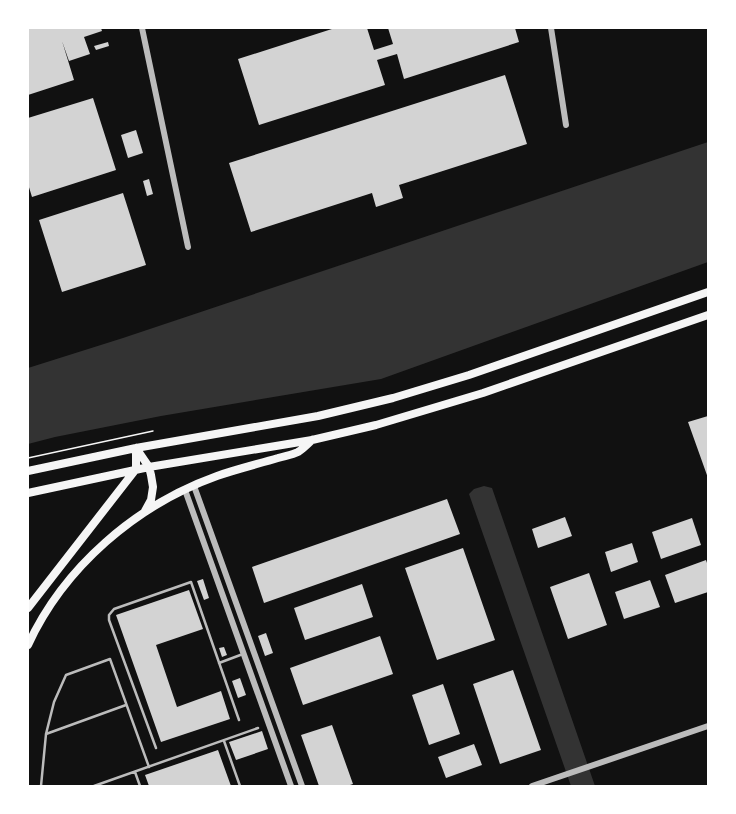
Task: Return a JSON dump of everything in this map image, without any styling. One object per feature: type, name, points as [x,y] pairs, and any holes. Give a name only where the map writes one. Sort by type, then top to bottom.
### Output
[{"type":"main road","points":[[28,471],[136,448],[318,416],[393,398],[469,375],[708,292]]},
{"type":"main road","points":[[28,493],[149,467],[312,440],[376,425],[483,393],[708,315]]},
{"type":"main road","points":[[28,646],[51,603],[83,564],[110,537],[146,512],[185,490],[217,476],[298,452],[312,440]]},
{"type":"main road","points":[[136,448],[149,467],[153,486],[151,500],[146,512]]},
{"type":"main road","points":[[28,608],[136,470],[136,448]]},
{"type":"street","points":[[142,28],[188,247]]},
{"type":"street","points":[[551,28],[566,125]]},
{"type":"street","points":[[194,486],[302,786]]},
{"type":"street","points":[[185,490],[291,786]]},
{"type":"street","points":[[532,786],[708,726]]},
{"type":"lane","points":[[156,748],[109,620],[110,615],[111,611],[190,582],[239,720]]},
{"type":"lane","points":[[219,663],[244,654]]},
{"type":"lane","points":[[41,786],[46,734],[54,702],[66,675],[110,659],[148,767]]},
{"type":"lane","points":[[46,734],[126,705]]},
{"type":"lane","points":[[94,786],[258,728]]},
{"type":"lane","points":[[224,741],[240,786]]},
{"type":"lane","points":[[135,772],[140,786]]},
{"type":"path","points":[[28,458],[153,431]]},
{"type":"shaded area","points":[[708,142],[708,262],[381,379],[161,416],[55,437],[28,444],[28,368],[123,338]]},
{"type":"shaded area","points":[[484,486],[492,488],[595,786],[571,786],[469,494],[474,489]]},
{"type":"building","points":[[28,28],[101,28],[102,31],[84,37],[90,54],[69,61],[62,41],[74,80],[28,95]]},
{"type":"building","points":[[335,28],[367,28],[374,50],[393,44],[388,28],[515,28],[519,42],[404,79],[397,54],[377,60],[385,85],[259,125],[238,59]]},
{"type":"building","points":[[108,42],[109,46],[96,50],[94,46]]},
{"type":"building","points":[[505,75],[527,144],[399,185],[403,198],[376,207],[372,193],[251,232],[229,163]]},
{"type":"building","points":[[93,98],[116,170],[32,197],[28,184],[28,118]]},
{"type":"building","points":[[136,130],[143,153],[128,158],[121,135]]},
{"type":"building","points":[[149,179],[153,194],[147,196],[143,181]]},
{"type":"building","points":[[123,193],[146,265],[62,292],[39,220]]},
{"type":"building","points":[[708,416],[708,478],[688,422]]},
{"type":"building","points":[[447,499],[460,534],[264,603],[252,567]]},
{"type":"building","points":[[565,517],[572,536],[538,548],[532,529]]},
{"type":"building","points":[[692,518],[701,545],[661,559],[652,532]]},
{"type":"building","points":[[632,543],[638,562],[611,572],[605,552]]},
{"type":"building","points":[[463,548],[495,640],[437,660],[405,568]]},
{"type":"building","points":[[706,560],[708,566],[708,592],[675,603],[665,575]]},
{"type":"building","points":[[589,573],[607,625],[568,639],[550,587]]},
{"type":"building","points":[[203,579],[209,598],[204,600],[197,581]]},
{"type":"building","points":[[650,580],[660,607],[624,619],[615,592]]},
{"type":"building","points":[[362,584],[373,617],[305,640],[294,608]]},
{"type":"building","points":[[189,590],[203,629],[156,645],[177,707],[221,691],[230,719],[161,742],[116,615]]},
{"type":"building","points":[[266,633],[273,653],[265,656],[258,636]]},
{"type":"building","points":[[380,636],[393,674],[303,705],[290,668]]},
{"type":"building","points":[[224,647],[227,655],[222,657],[219,648]]},
{"type":"building","points":[[513,670],[541,750],[500,764],[473,684]]},
{"type":"building","points":[[240,678],[246,695],[238,698],[232,681]]},
{"type":"building","points":[[443,684],[460,734],[429,745],[412,695]]},
{"type":"building","points":[[332,725],[353,784],[347,786],[319,786],[301,735]]},
{"type":"building","points":[[262,731],[268,749],[236,760],[229,742]]},
{"type":"building","points":[[474,744],[482,765],[446,778],[438,757]]},
{"type":"building","points":[[218,750],[231,786],[149,786],[145,775]]}]
